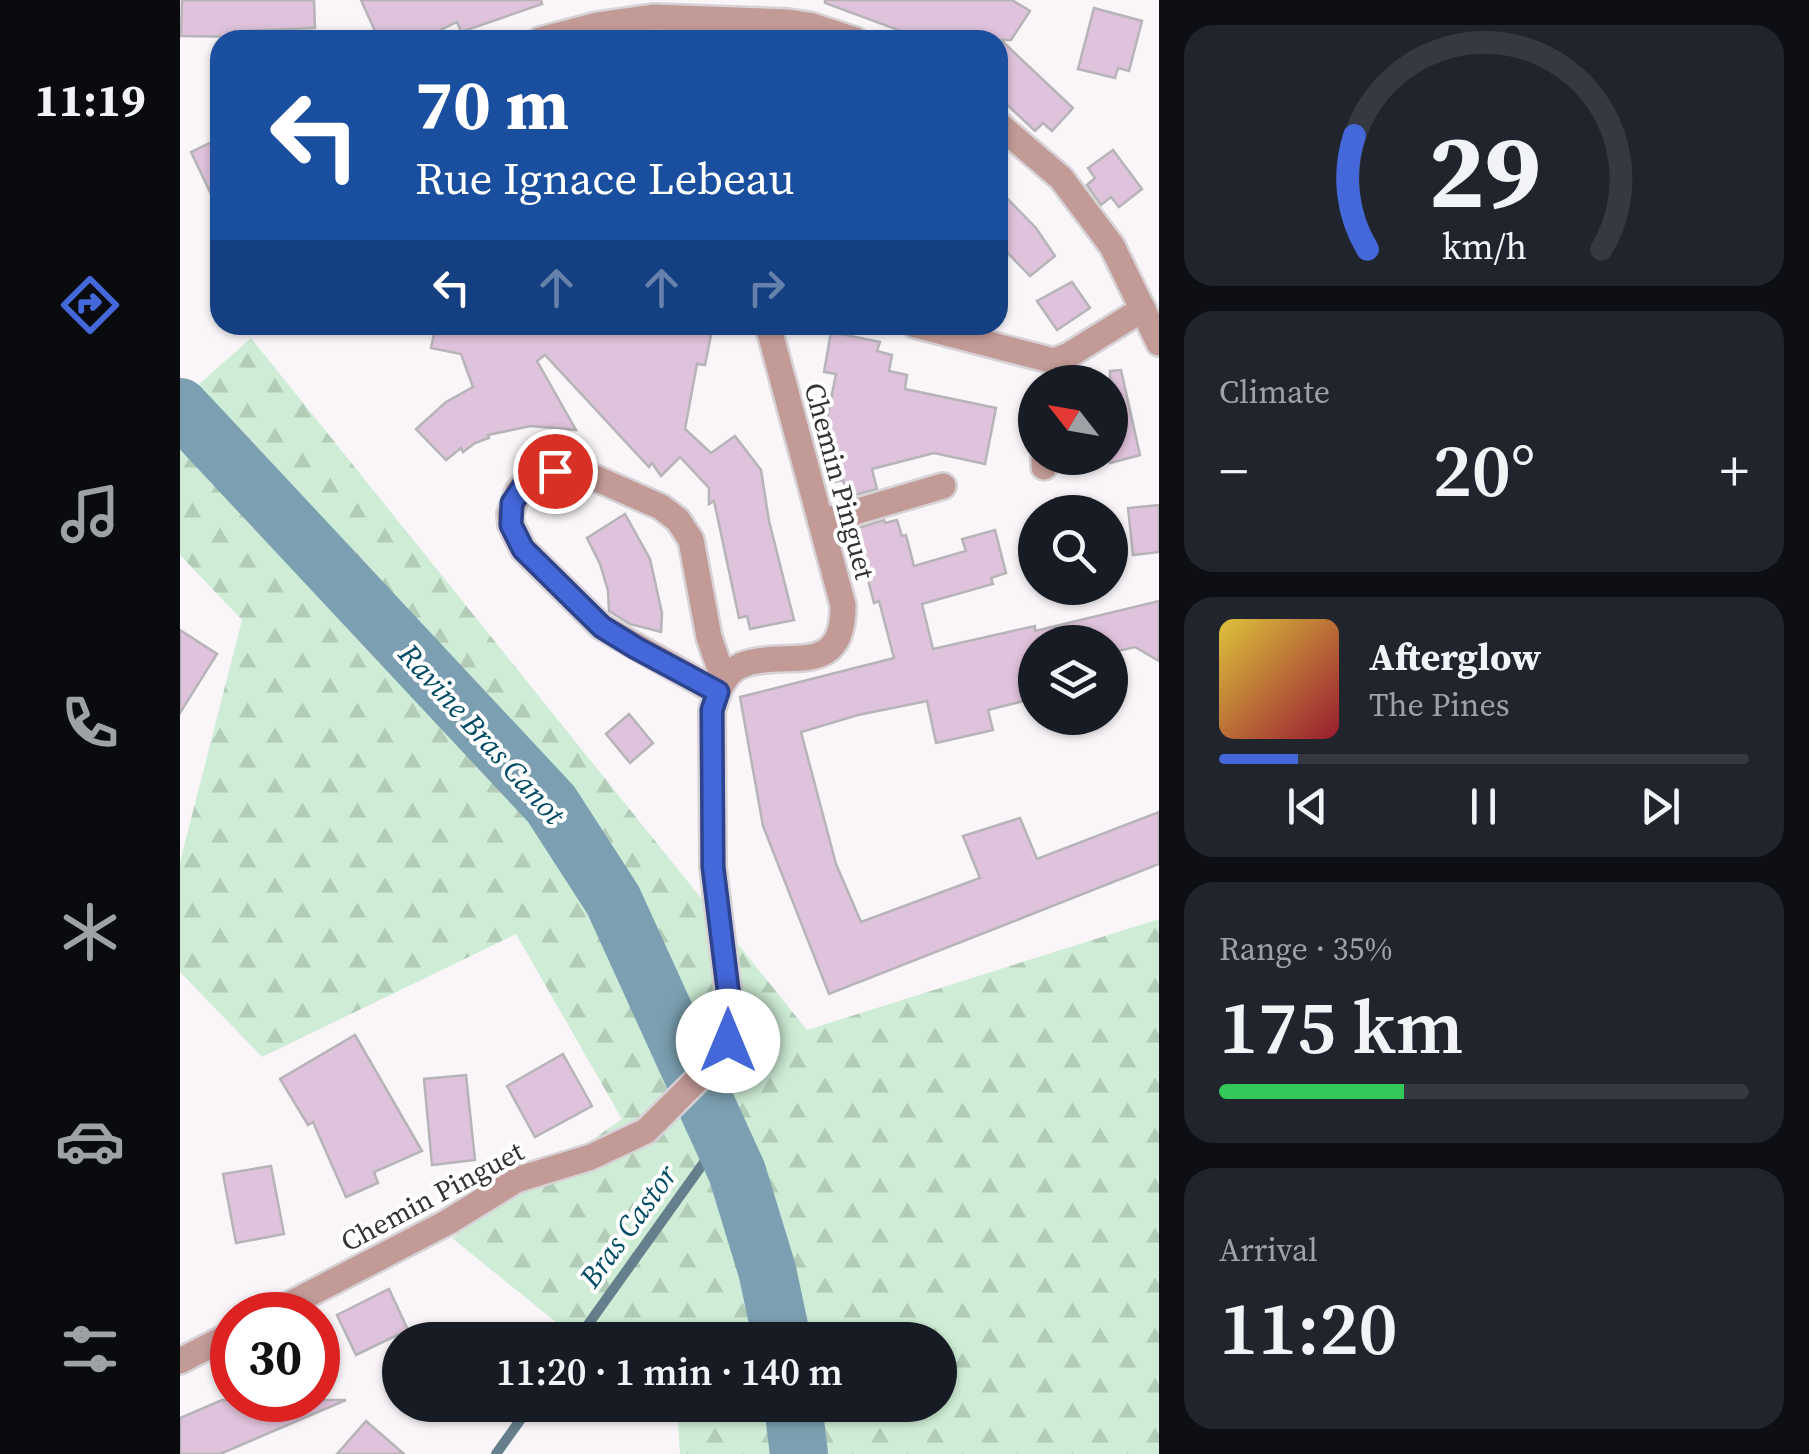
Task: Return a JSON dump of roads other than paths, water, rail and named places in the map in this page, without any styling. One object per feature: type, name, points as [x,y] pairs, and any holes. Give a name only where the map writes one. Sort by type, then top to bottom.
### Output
[{"type":"street","points":[[578,30],[653,16],[810,22]]},
{"type":"street","points":[[1008,132],[1062,178],[1112,246],[1159,344]]},
{"type":"street","points":[[1048,365],[1143,309]]},
{"type":"street","name":"Chemin Pinguet","points":[[313,1292],[448,1222],[516,1180],[591,1158],[646,1131],[720,1057],[728,1041],[731,1014],[713,867],[712,710],[720,686],[745,664],[816,658],[839,636],[843,605],[771,335]]},
{"type":"street","points":[[942,335],[1024,365]]},
{"type":"street","points":[[555,471],[576,472],[661,508],[678,520],[691,540],[720,686],[636,648],[602,627],[523,549],[510,514],[518,491],[527,481],[555,471]]},
{"type":"street","points":[[820,522],[943,486]]},
{"type":"street","points":[[180,1362],[210,1346]]},
{"type":"waterway","name":"Ravine Bras Canot","points":[[180,407],[551,804],[613,900],[737,1172],[767,1270],[778,1322]]},
{"type":"waterway","name":"Bras Castor","points":[[590,1322],[720,1140]]},
{"type":"waterway","name":"Bras Castor","points":[[496,1454],[519,1422]]},
{"type":"waterway","name":"Ravine Bras Canot","points":[[795,1422],[799,1454]]}]
